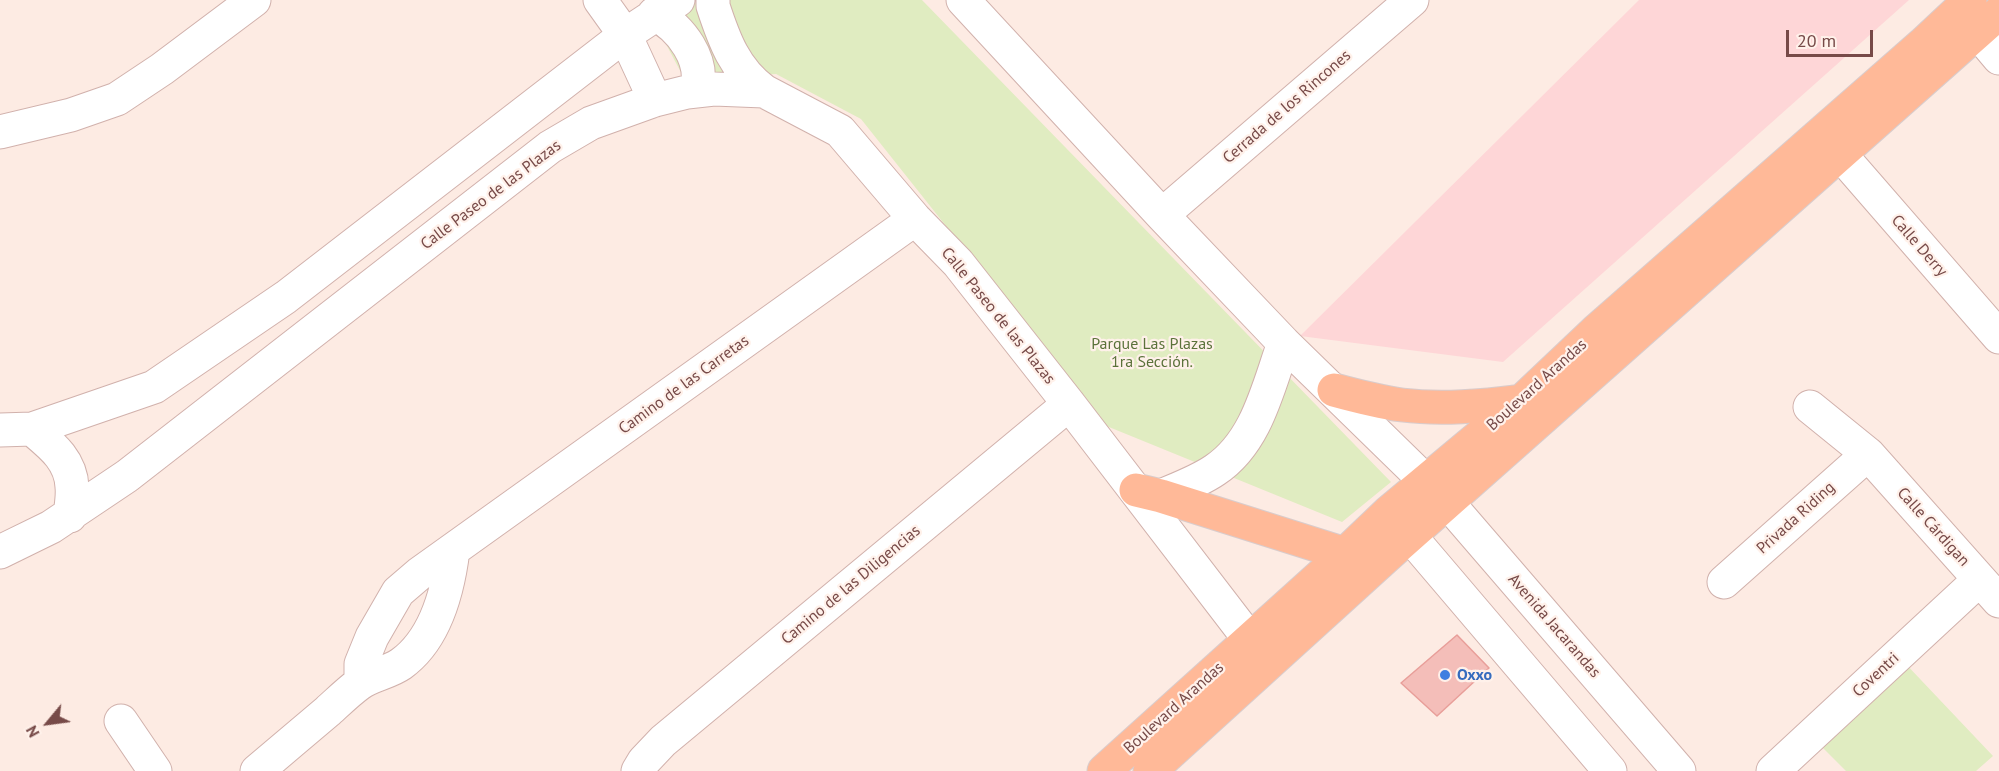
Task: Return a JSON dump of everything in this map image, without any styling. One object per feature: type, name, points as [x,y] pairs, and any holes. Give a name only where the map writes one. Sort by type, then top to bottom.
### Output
[{"type":"main road","name":"Boulevard Arandas","points":[[1150,771],[1409,536],[1437,492],[1522,401],[1596,331],[1923,44],[1970,0]]},
{"type":"main road","name":"Boulevard Arandas","points":[[1104,771],[1346,554],[1389,512],[1437,492],[1840,154],[1988,23]]},
{"type":"main road","points":[[1334,390],[1380,402],[1427,407],[1475,407],[1522,401]]},
{"type":"main road","points":[[1149,493],[1377,565]]},
{"type":"street","points":[[0,132],[70,115],[117,99],[162,69],[254,0]]},
{"type":"street","points":[[600,0],[625,35],[655,100]]},
{"type":"street","points":[[714,0],[713,6],[720,28],[735,61],[752,82],[764,91]]},
{"type":"street","points":[[963,0],[1284,343],[1437,492]]},
{"type":"street","name":"Cerrada de los Rincones","points":[[1162,215],[1412,0]]},
{"type":"street","points":[[0,430],[32,429],[154,387],[286,297],[625,35],[666,7]]},
{"type":"street","points":[[666,7],[664,19],[677,30],[693,56],[700,75],[696,91]]},
{"type":"street","points":[[1988,23],[1999,58]]},
{"type":"street","name":"Calle Paseo de las Plazas","points":[[0,552],[70,516],[127,476],[550,147],[591,123],[655,100],[714,89],[764,91],[840,131],[915,219],[958,263],[1069,404],[1149,493],[1250,640]]},
{"type":"street","name":"Calle Derry","points":[[1840,154],[1999,337]]},
{"type":"street","name":"Camino de las Carretas","points":[[361,682],[361,664],[372,637],[398,592],[453,550],[915,219]]},
{"type":"street","points":[[1149,493],[1201,479],[1229,459],[1248,436],[1264,404],[1284,343]]},
{"type":"street","name":"Camino de las Diligencias","points":[[638,771],[663,741],[1069,404]]},
{"type":"street","name":"Calle Cárdigan","points":[[1810,407],[1868,454],[1989,590]]},
{"type":"street","points":[[32,429],[57,449],[67,466],[72,486],[70,516]]},
{"type":"street","name":"Privada Riding","points":[[1725,582],[1868,454]]},
{"type":"street","name":"Avenida Jacarandas","points":[[1437,492],[1679,771]]},
{"type":"street","points":[[1389,512],[1611,771]]},
{"type":"street","points":[[257,771],[361,682],[386,673],[414,653],[429,633],[449,580],[453,550]]},
{"type":"street","name":"Coventri","points":[[1773,771],[1989,590]]},
{"type":"street","points":[[121,721],[155,771]]},
{"type":"shaded area","points":[[1639,0],[1909,0],[1503,362],[1300,336]]},
{"type":"green space","name":"Parque Las Plazas 1ra Sección.","points":[[701,0],[922,0],[1391,482],[1342,522],[1104,425],[861,119],[776,74],[685,80],[657,27]]},
{"type":"green space","points":[[1903,661],[1993,756],[1976,771],[1846,771],[1817,742]]},
{"type":"building","name":"Oxxo","points":[[1457,635],[1489,668],[1437,716],[1401,683]]},
{"type":"place","name":"Oxxo","points":[[1445,675]]}]
